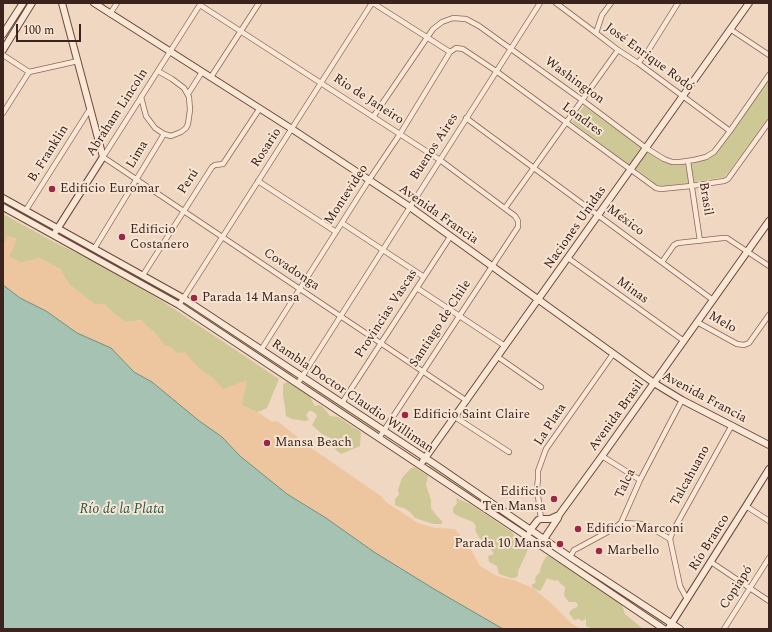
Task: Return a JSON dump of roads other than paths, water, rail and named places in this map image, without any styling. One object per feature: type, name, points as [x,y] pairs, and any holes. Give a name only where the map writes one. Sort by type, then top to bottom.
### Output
[{"type":"street","points":[[3,34],[23,3]]},
{"type":"street","points":[[3,50],[32,3]]},
{"type":"street","points":[[62,3],[103,157]]},
{"type":"street","points":[[65,11],[66,3]]},
{"type":"street","name":"Avenida Francia","points":[[94,3],[260,108],[410,207],[654,383],[682,400],[769,445]]},
{"type":"street","points":[[110,14],[117,3]]},
{"type":"street","points":[[211,77],[259,3]]},
{"type":"street","points":[[372,3],[450,52]]},
{"type":"street","name":"Rosario","points":[[179,305],[372,3]]},
{"type":"street","name":"Buenos Aires","points":[[298,383],[540,3]]},
{"type":"street","name":"José Enrique Rodó","points":[[556,3],[730,131]]},
{"type":"street","points":[[596,33],[602,15],[611,3]]},
{"type":"street","points":[[638,63],[648,51],[678,3]]},
{"type":"street","name":"Naciones Unidas","points":[[420,465],[749,3]]},
{"type":"street","name":"Rio de Janeiro","points":[[201,4],[440,160],[505,208],[515,216],[518,221]]},
{"type":"street","name":"Abraham Lincoln","points":[[53,236],[201,4]]},
{"type":"street","name":"Washington","points":[[373,117],[433,29],[442,22],[454,18],[466,19],[479,26],[664,160],[680,162],[688,161],[706,157],[714,152],[769,75]]},
{"type":"street","points":[[730,29],[769,55]]},
{"type":"street","name":"Londres","points":[[450,52],[456,48],[463,49],[496,71],[656,188],[661,189],[691,186],[724,181],[728,179],[769,122]]},
{"type":"street","points":[[505,208],[618,50]]},
{"type":"street","name":"Montevideo","points":[[261,350],[400,134],[450,52]]},
{"type":"street","points":[[3,55],[29,72]]},
{"type":"street","points":[[3,113],[29,72],[78,61]]},
{"type":"street","points":[[141,97],[146,116],[155,128],[164,134],[171,136],[186,128],[190,110],[188,94],[184,88],[158,71]]},
{"type":"street","points":[[188,94],[202,72]]},
{"type":"street","name":"Perú","points":[[143,275],[212,167],[223,164],[260,108]]},
{"type":"street","name":"B. Franklin","points":[[26,210],[90,109]]},
{"type":"street","name":"México","points":[[466,118],[713,300]]},
{"type":"street","name":"Lima","points":[[94,248],[164,134]]},
{"type":"street","name":"Covadonga","points":[[103,157],[467,400]]},
{"type":"street","name":"Brasil","points":[[688,161],[700,241]]},
{"type":"street","points":[[258,181],[336,232]]},
{"type":"street","name":"Rambla Doctor Claudio Williman","points":[[3,198],[184,298],[425,458],[670,626],[680,629]]},
{"type":"street","name":"Rambla Doctor Claudio Williman","points":[[3,208],[179,305],[298,383],[664,629]]},
{"type":"street","name":"Santiago de Chile","points":[[379,438],[518,227],[518,221]]},
{"type":"street","name":"Avenida Brasil","points":[[537,543],[544,539],[558,518],[558,515],[602,456],[769,221]]},
{"type":"street","points":[[342,223],[424,277]]},
{"type":"street","name":"Provincias Vascas","points":[[342,403],[450,236]]},
{"type":"street","points":[[662,262],[674,245],[678,243],[727,238],[769,266]]},
{"type":"street","name":"Minas","points":[[568,258],[684,341]]},
{"type":"street","points":[[417,288],[505,346]]},
{"type":"street","name":"Melo","points":[[697,322],[737,344],[744,346],[749,343],[769,315]]},
{"type":"street","name":"La Plata","points":[[544,519],[538,488],[538,471],[546,449],[613,354]]},
{"type":"street","points":[[498,357],[541,387]]},
{"type":"street","name":"Talca","points":[[621,523],[640,480],[682,400]]},
{"type":"street","points":[[455,416],[509,452]]},
{"type":"street","name":"Talcahuano","points":[[670,539],[673,531],[732,426]]},
{"type":"street","points":[[602,456],[640,480]]},
{"type":"street","name":"Río Branco","points":[[670,626],[769,469]]},
{"type":"street","points":[[746,506],[769,521]]},
{"type":"street","points":[[529,538],[531,530],[538,520],[553,518],[558,515]]},
{"type":"street","points":[[544,519],[551,528]]},
{"type":"street","points":[[570,557],[574,550],[613,529],[621,523],[643,524],[670,539],[680,586],[687,599]]},
{"type":"street","name":"Copiapó","points":[[724,629],[769,558]]},
{"type":"street","points":[[711,562],[769,601]]},
{"type":"water","name":"Río de la Plata","points":[[3,285],[20,298],[46,311],[77,333],[111,348],[134,372],[152,382],[198,420],[222,437],[240,456],[287,494],[326,518],[374,552],[503,629],[3,629]]},
{"type":"place","name":"Edificio Euromar","points":[[52,189]]},
{"type":"place","name":"Edificio Costanero","points":[[122,237]]},
{"type":"place","name":"Parada 14 Mansa","points":[[194,298]]},
{"type":"place","name":"Edificio Saint Claire","points":[[405,415]]},
{"type":"place","name":"Mansa Beach","points":[[267,443]]},
{"type":"place","name":"Edificio Ten Mansa","points":[[554,499]]},
{"type":"place","name":"Edificio Marconi","points":[[578,529]]},
{"type":"place","name":"Parada 10 Mansa","points":[[560,544]]},
{"type":"place","name":"Marbello","points":[[599,551]]}]
